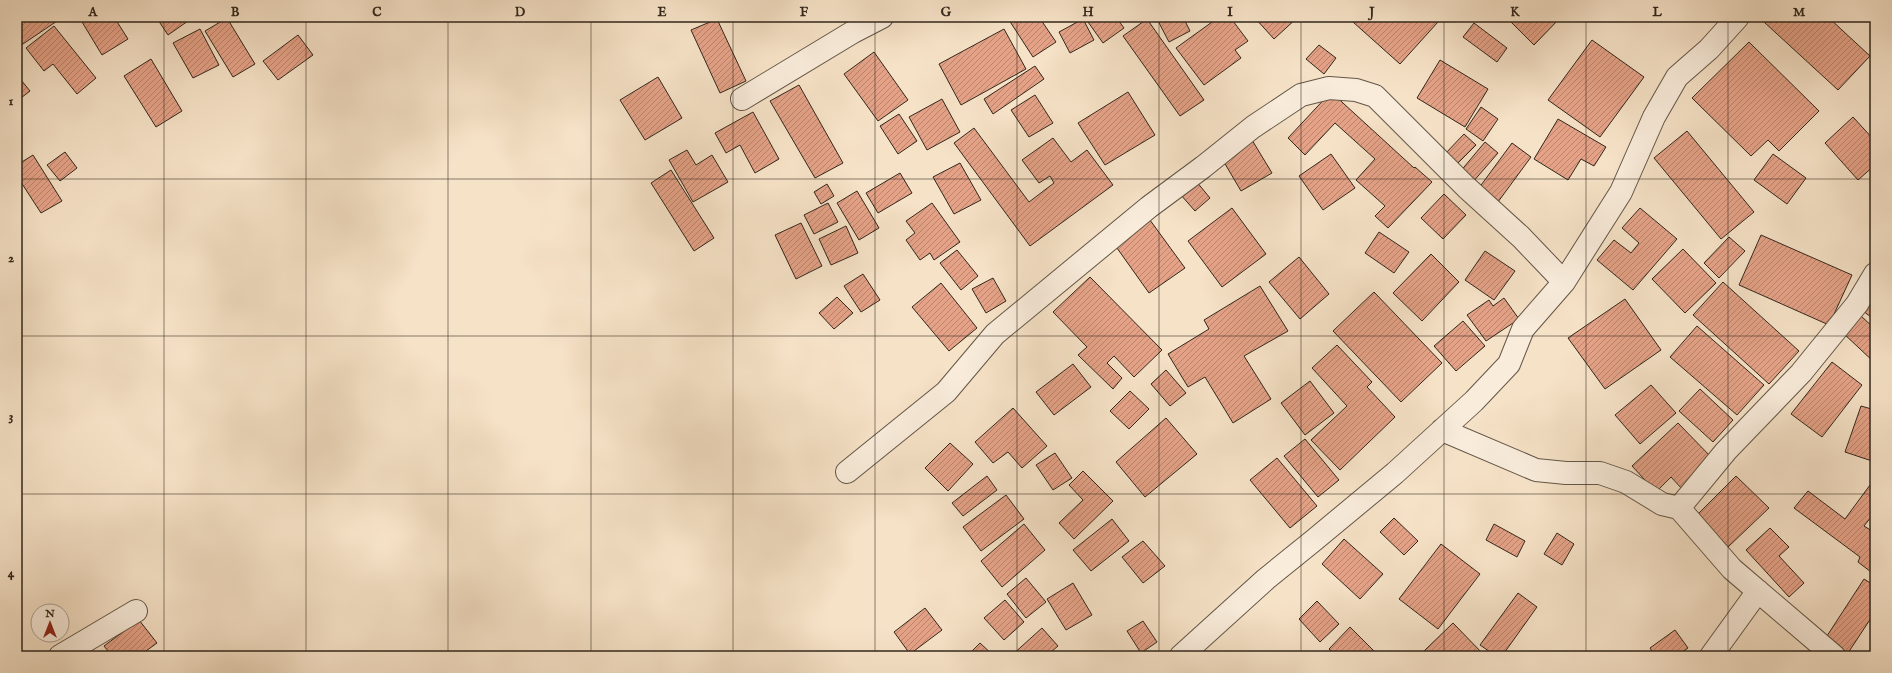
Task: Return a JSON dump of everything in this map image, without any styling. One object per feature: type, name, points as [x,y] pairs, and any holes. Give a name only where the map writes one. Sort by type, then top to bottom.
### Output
[{"type":"street","points":[[742,99],[854,32],[882,17]]},
{"type":"street","points":[[1181,656],[1266,578],[1313,542],[1395,473],[1474,401],[1509,364],[1523,329],[1564,282],[1621,192],[1654,117],[1677,78],[1709,49],[1738,17]]},
{"type":"street","points":[[847,472],[946,392],[995,334],[1020,313],[1149,207],[1203,167],[1253,127],[1301,95],[1329,88],[1356,90],[1375,96],[1466,187],[1521,237],[1564,282]]},
{"type":"street","points":[[1678,508],[1726,451],[1801,373],[1857,304],[1875,274]]},
{"type":"street","points":[[1442,430],[1536,470],[1566,473],[1600,473],[1619,479],[1662,504],[1678,508],[1732,569],[1834,656]]},
{"type":"street","points":[[1711,656],[1758,591]]},
{"type":"street","points":[[60,656],[136,611]]},
{"type":"building","points":[[17,17],[63,17],[17,48]]},
{"type":"building","points":[[79,17],[114,17],[128,39],[102,55]]},
{"type":"building","points":[[156,17],[186,17],[188,21],[168,35]]},
{"type":"building","points":[[1007,17],[1039,17],[1056,42],[1033,57]]},
{"type":"building","points":[[1095,17],[1116,17],[1124,28],[1103,43],[1088,22]]},
{"type":"building","points":[[1156,17],[1183,17],[1190,31],[1169,42]]},
{"type":"building","points":[[1219,17],[1230,17],[1248,41],[1235,50],[1241,58],[1204,85],[1176,48]]},
{"type":"building","points":[[1254,17],[1298,17],[1274,39]]},
{"type":"building","points":[[1358,17],[1433,17],[1438,22],[1400,64],[1353,22]]},
{"type":"building","points":[[1506,17],[1561,17],[1534,45]]},
{"type":"building","points":[[1769,17],[1828,17],[1870,56],[1838,90],[1764,22]]},
{"type":"building","points":[[227,18],[255,64],[233,77],[205,31]]},
{"type":"building","points":[[717,19],[746,81],[720,93],[691,30]]},
{"type":"building","points":[[1083,19],[1094,40],[1070,53],[1059,32]]},
{"type":"building","points":[[1147,19],[1204,100],[1180,116],[1123,36]]},
{"type":"building","points":[[1474,23],[1507,48],[1497,62],[1463,37]]},
{"type":"building","points":[[54,26],[96,78],[77,94],[53,64],[44,71],[26,48]]},
{"type":"building","points":[[200,29],[219,65],[193,78],[173,43]]},
{"type":"building","points":[[1004,29],[1026,69],[961,105],[939,64]]},
{"type":"building","points":[[298,35],[313,55],[278,80],[263,61]]},
{"type":"building","points":[[1592,40],[1644,77],[1600,137],[1548,100]]},
{"type":"building","points":[[1749,42],[1819,111],[1779,151],[1768,140],[1751,156],[1692,98]]},
{"type":"building","points":[[1319,45],[1336,58],[1324,74],[1306,59]]},
{"type":"building","points":[[874,52],[908,100],[878,121],[844,74]]},
{"type":"building","points":[[151,59],[182,111],[156,127],[124,76]]},
{"type":"building","points":[[1440,60],[1488,89],[1465,127],[1417,98]]},
{"type":"building","points":[[1035,66],[1044,79],[993,114],[984,99]]},
{"type":"building","points":[[17,75],[30,91],[17,101]]},
{"type":"building","points":[[658,77],[682,118],[645,140],[620,100]]},
{"type":"building","points":[[799,85],[843,163],[815,178],[770,101]]},
{"type":"building","points":[[1128,92],[1155,135],[1105,165],[1078,123]]},
{"type":"building","points":[[1331,92],[1414,168],[1415,167],[1432,182],[1388,228],[1375,216],[1385,206],[1356,180],[1375,159],[1335,123],[1305,155],[1288,138]]},
{"type":"building","points":[[1035,95],[1053,123],[1029,137],[1011,110]]},
{"type":"building","points":[[942,99],[960,132],[927,150],[909,117]]},
{"type":"building","points":[[1481,107],[1498,119],[1483,141],[1466,129]]},
{"type":"building","points":[[753,112],[779,159],[755,173],[740,145],[726,153],[715,133]]},
{"type":"building","points":[[899,114],[917,141],[898,154],[880,126]]},
{"type":"building","points":[[1853,117],[1875,141],[1875,165],[1858,180],[1825,143]]},
{"type":"building","points":[[1558,119],[1606,147],[1594,166],[1581,159],[1568,180],[1534,159]]},
{"type":"building","points":[[974,128],[1029,202],[1054,183],[1050,176],[1039,183],[1022,160],[1053,138],[1071,162],[1087,150],[1113,185],[1030,246],[954,143]]},
{"type":"building","points":[[1687,131],[1754,212],[1721,239],[1654,158]]},
{"type":"building","points":[[1464,134],[1476,145],[1455,166],[1444,155]]},
{"type":"building","points":[[1252,140],[1272,173],[1241,191],[1221,157]]},
{"type":"building","points":[[1485,142],[1498,153],[1472,183],[1459,173]]},
{"type":"building","points":[[1512,143],[1531,157],[1495,206],[1476,192]]},
{"type":"building","points":[[687,150],[696,165],[712,155],[728,182],[693,202],[669,160]]},
{"type":"building","points":[[65,152],[77,168],[60,181],[47,165]]},
{"type":"building","points":[[1331,154],[1355,188],[1323,210],[1299,176]]},
{"type":"building","points":[[1773,154],[1806,178],[1787,204],[1754,180]]},
{"type":"building","points":[[33,155],[62,201],[41,213],[17,176],[17,165]]},
{"type":"building","points":[[960,163],[981,200],[954,214],[933,177]]},
{"type":"building","points":[[671,170],[714,238],[694,251],[651,183]]},
{"type":"building","points":[[900,173],[912,193],[878,213],[866,193]]},
{"type":"building","points":[[1196,181],[1210,198],[1195,211],[1180,194]]},
{"type":"building","points":[[827,184],[834,196],[821,204],[814,192]]},
{"type":"building","points":[[857,191],[879,228],[859,240],[837,203]]},
{"type":"building","points":[[1444,194],[1466,215],[1443,239],[1421,218]]},
{"type":"building","points":[[828,203],[838,222],[814,234],[804,215]]},
{"type":"building","points":[[932,203],[960,242],[934,260],[930,253],[920,260],[906,240],[915,233],[906,221]]},
{"type":"building","points":[[1232,208],[1266,254],[1222,287],[1188,241]]},
{"type":"building","points":[[1640,208],[1677,239],[1633,290],[1597,260],[1614,240],[1631,253],[1639,243],[1622,228]]},
{"type":"building","points":[[1147,216],[1185,268],[1149,293],[1112,241]]},
{"type":"building","points":[[801,223],[822,266],[796,279],[775,235]]},
{"type":"building","points":[[846,226],[858,253],[831,265],[819,239]]},
{"type":"building","points":[[1379,232],[1409,252],[1394,273],[1365,253]]},
{"type":"building","points":[[1761,235],[1852,275],[1829,325],[1739,285]]},
{"type":"building","points":[[1729,237],[1745,251],[1719,278],[1704,263]]},
{"type":"building","points":[[1683,249],[1716,283],[1685,313],[1652,279]]},
{"type":"building","points":[[957,250],[978,276],[961,290],[940,263]]},
{"type":"building","points":[[1485,251],[1515,271],[1494,300],[1465,280]]},
{"type":"building","points":[[1431,254],[1459,282],[1422,321],[1393,293]]},
{"type":"building","points":[[1299,257],[1329,294],[1300,319],[1269,282]]},
{"type":"building","points":[[863,274],[880,300],[861,312],[844,286]]},
{"type":"building","points":[[1090,277],[1162,350],[1134,377],[1114,356],[1107,363],[1122,378],[1113,389],[1078,355],[1087,347],[1053,312]]},
{"type":"building","points":[[993,278],[1006,301],[986,313],[972,289]]},
{"type":"building","points":[[1723,282],[1799,351],[1769,384],[1693,315]]},
{"type":"building","points":[[941,283],[977,328],[949,351],[912,307]]},
{"type":"building","points":[[1260,286],[1288,331],[1244,356],[1271,399],[1233,423],[1205,377],[1188,387],[1168,354],[1209,329],[1204,320]]},
{"type":"building","points":[[1875,288],[1875,320],[1859,308]]},
{"type":"building","points":[[1374,292],[1442,363],[1401,402],[1333,331]]},
{"type":"building","points":[[837,297],[853,313],[834,329],[819,313]]},
{"type":"building","points":[[1504,298],[1519,319],[1486,341],[1467,315],[1489,300],[1493,306]]},
{"type":"building","points":[[1625,299],[1661,350],[1605,389],[1568,338]]},
{"type":"building","points":[[1860,315],[1875,329],[1875,363],[1843,333]]},
{"type":"building","points":[[1463,321],[1485,346],[1456,371],[1434,346]]},
{"type":"building","points":[[1697,326],[1764,385],[1737,415],[1670,357]]},
{"type":"building","points":[[1337,345],[1372,382],[1367,387],[1395,417],[1340,470],[1311,440],[1347,406],[1312,368]]},
{"type":"building","points":[[1832,362],[1862,385],[1822,437],[1791,414]]},
{"type":"building","points":[[1073,364],[1091,387],[1054,415],[1036,392]]},
{"type":"building","points":[[1166,370],[1186,393],[1170,406],[1151,384]]},
{"type":"building","points":[[1310,381],[1334,413],[1305,435],[1281,403]]},
{"type":"building","points":[[1651,385],[1676,413],[1640,444],[1615,415]]},
{"type":"building","points":[[1700,389],[1733,420],[1713,442],[1679,411]]},
{"type":"building","points":[[1130,391],[1149,409],[1129,429],[1110,411]]},
{"type":"building","points":[[1861,406],[1875,410],[1875,462],[1845,452]]},
{"type":"building","points":[[1013,408],[1047,446],[1022,468],[1008,452],[993,463],[975,442]]},
{"type":"building","points":[[1166,418],[1197,454],[1145,497],[1116,462]]},
{"type":"building","points":[[1678,423],[1713,459],[1682,489],[1671,477],[1656,492],[1632,466]]},
{"type":"building","points":[[1305,439],[1339,480],[1318,497],[1284,456]]},
{"type":"building","points":[[950,443],[973,464],[948,491],[925,468]]},
{"type":"building","points":[[1055,453],[1072,478],[1053,490],[1036,465]]},
{"type":"building","points":[[1277,458],[1317,506],[1290,528],[1250,480]]},
{"type":"building","points":[[1083,471],[1113,501],[1074,539],[1059,523],[1083,500],[1069,485]]},
{"type":"building","points":[[987,476],[997,490],[963,516],[952,503]]},
{"type":"building","points":[[1736,476],[1769,508],[1728,547],[1697,515]]},
{"type":"building","points":[[1870,485],[1875,489],[1875,512],[1864,526],[1875,533],[1875,575],[1858,562],[1860,557],[1794,508],[1808,491],[1845,519]]},
{"type":"building","points":[[1006,495],[1024,519],[981,551],[963,527]]},
{"type":"building","points":[[1394,518],[1418,541],[1404,555],[1380,532]]},
{"type":"building","points":[[1112,519],[1129,541],[1091,571],[1073,550]]},
{"type":"building","points":[[1024,524],[1045,550],[1002,587],[981,561]]},
{"type":"building","points":[[1494,524],[1525,541],[1517,557],[1486,540]]},
{"type":"building","points":[[1770,528],[1789,547],[1779,556],[1804,583],[1789,597],[1746,550]]},
{"type":"building","points":[[1557,533],[1574,544],[1562,565],[1544,554]]},
{"type":"building","points":[[1344,539],[1383,574],[1360,599],[1322,564]]},
{"type":"building","points":[[1143,541],[1165,566],[1143,583],[1122,557]]},
{"type":"building","points":[[1441,544],[1480,574],[1438,629],[1399,599]]},
{"type":"building","points":[[1026,578],[1046,602],[1026,618],[1007,594]]},
{"type":"building","points":[[1864,579],[1875,586],[1875,612],[1848,653],[1825,639]]},
{"type":"building","points":[[1073,583],[1092,615],[1066,630],[1047,599]]},
{"type":"building","points":[[1518,593],[1537,607],[1502,656],[1496,656],[1480,645]]},
{"type":"building","points":[[1005,600],[1024,622],[1004,640],[984,618]]},
{"type":"building","points":[[1317,601],[1339,624],[1320,642],[1299,619]]},
{"type":"building","points":[[925,608],[942,630],[910,654],[894,632]]},
{"type":"building","points":[[139,620],[157,643],[139,656],[112,656],[104,646]]},
{"type":"building","points":[[1143,621],[1157,642],[1141,653],[1127,631]]},
{"type":"building","points":[[1453,623],[1485,656],[1428,656],[1423,652]]},
{"type":"building","points":[[1350,627],[1379,656],[1336,656],[1329,649]]},
{"type":"building","points":[[1042,628],[1058,646],[1046,656],[1011,656]]},
{"type":"building","points":[[1675,630],[1688,648],[1677,656],[1655,656],[1650,648]]},
{"type":"building","points":[[980,643],[994,656],[967,656]]}]
